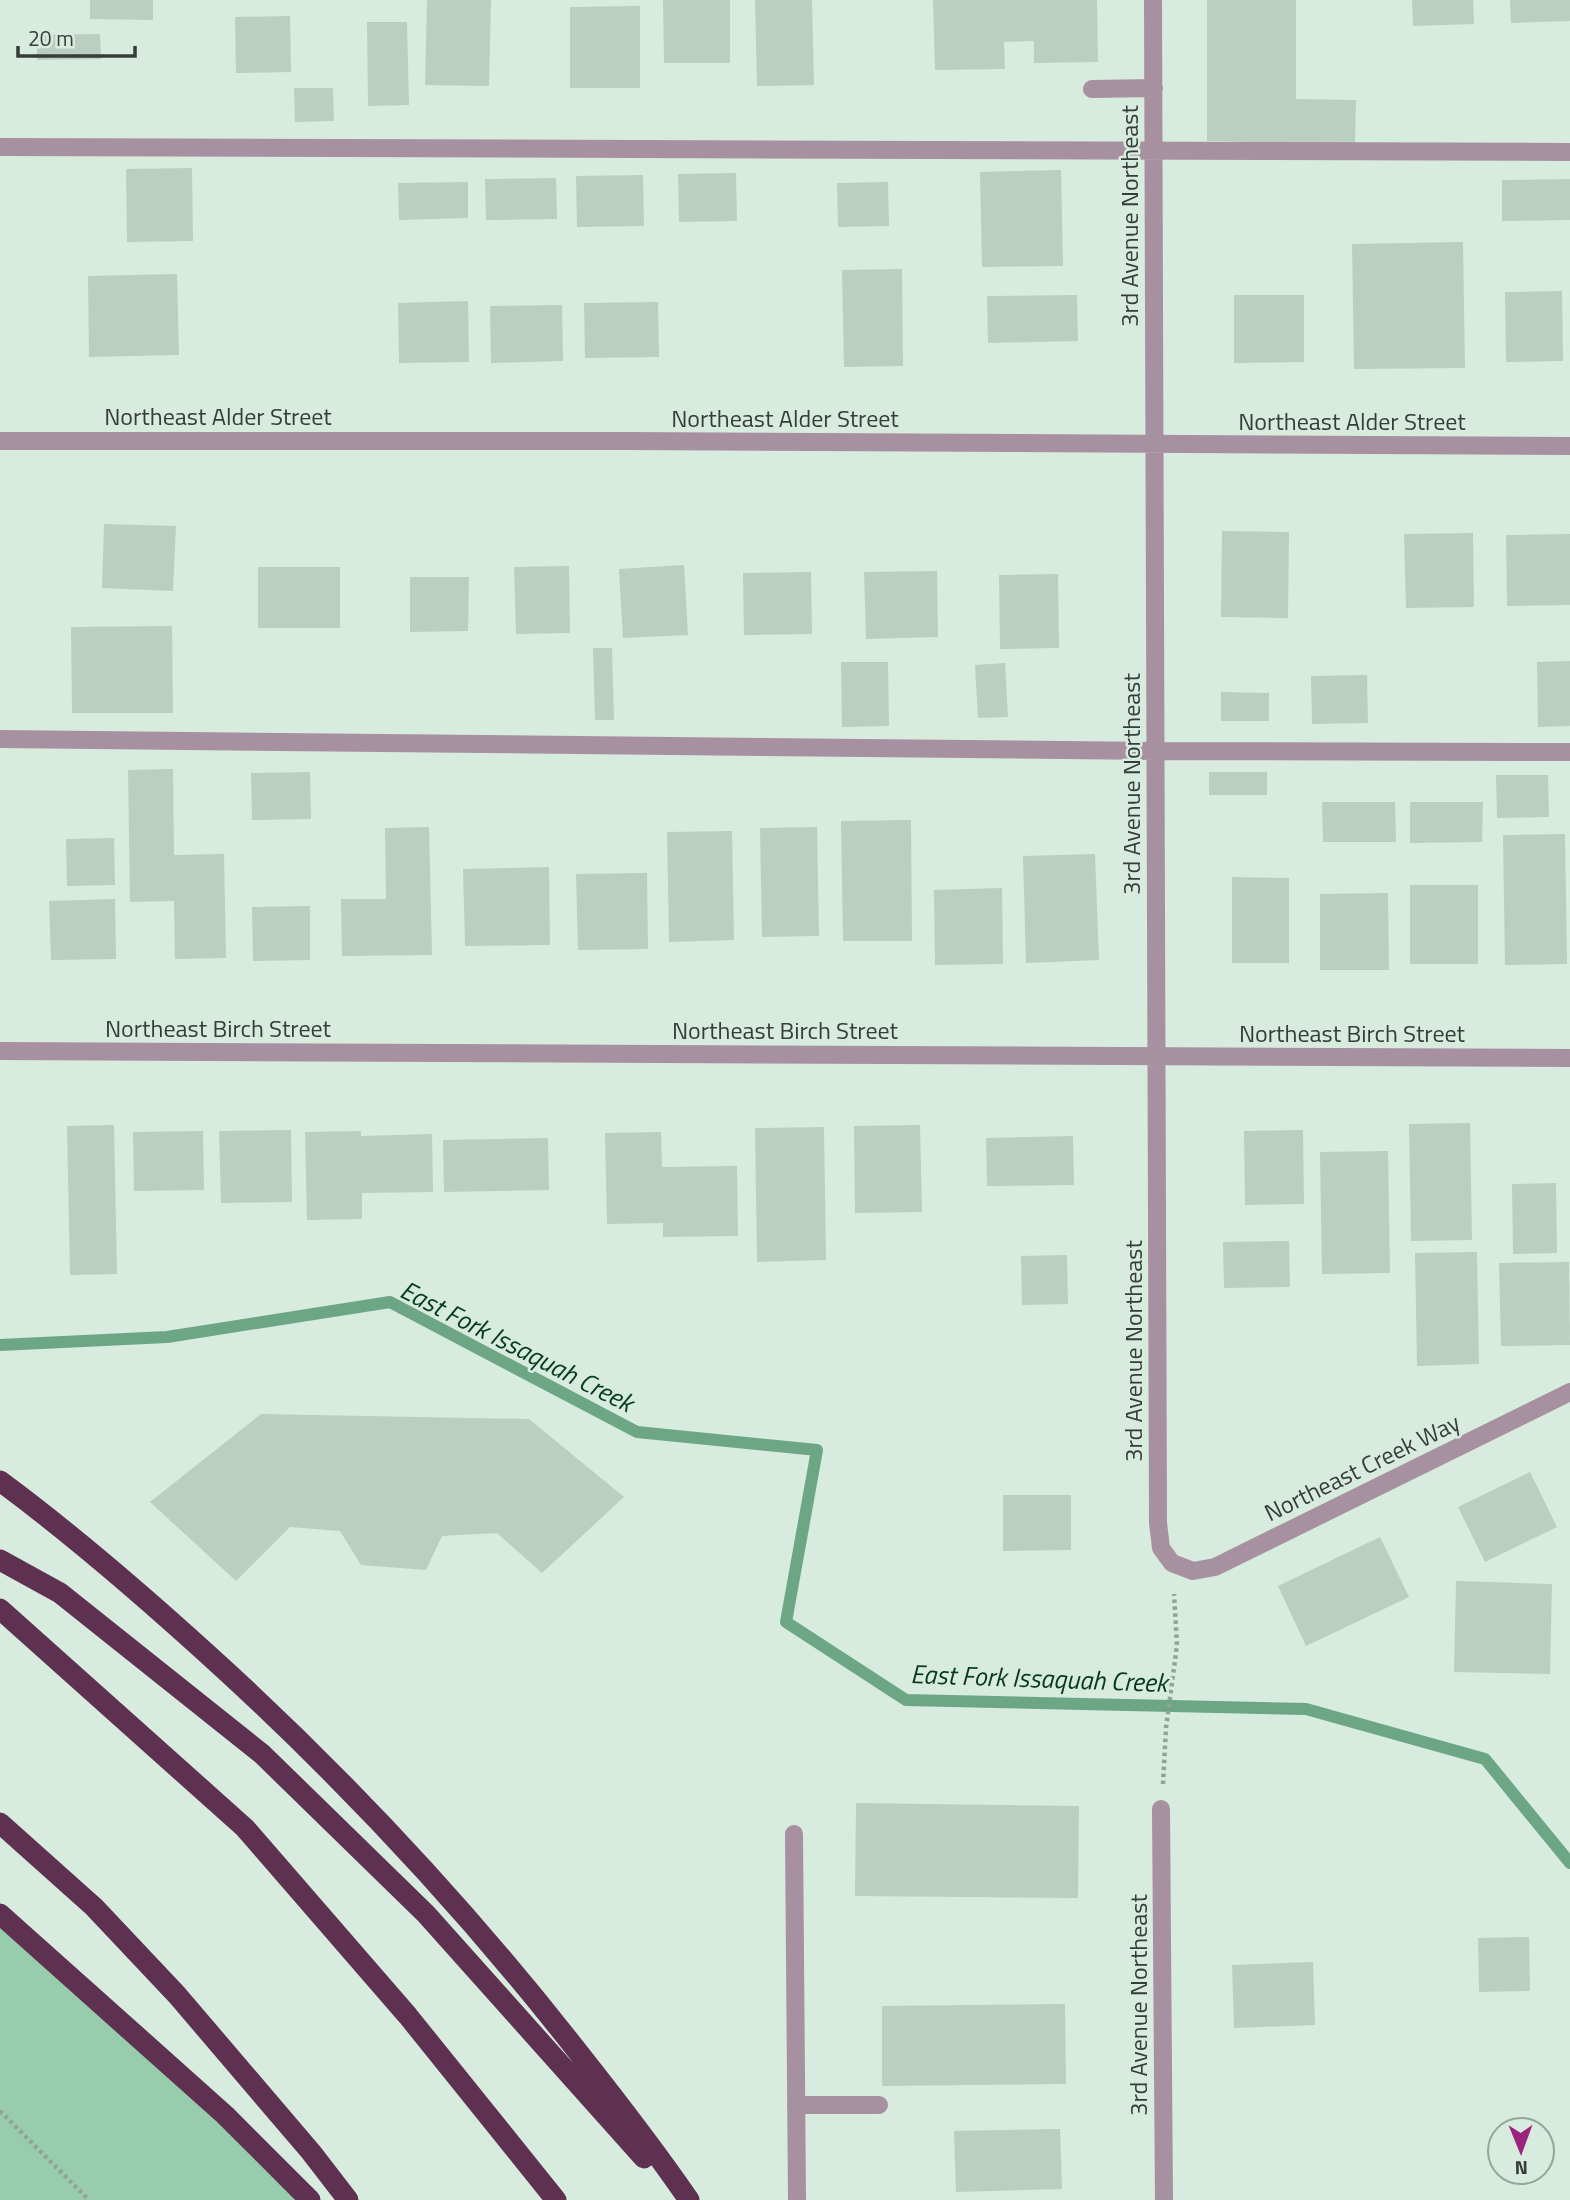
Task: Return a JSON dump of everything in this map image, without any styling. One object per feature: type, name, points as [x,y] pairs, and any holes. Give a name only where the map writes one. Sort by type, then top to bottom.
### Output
[{"type":"highway","points":[[0,1481],[92,1552],[172,1621],[271,1712],[434,1878],[532,1993],[612,2095],[689,2200]]},
{"type":"highway","points":[[0,1560],[60,1593],[262,1754],[426,1914],[648,2162],[678,2200]]},
{"type":"highway","points":[[0,1609],[245,1828],[408,2016],[556,2200]]},
{"type":"highway","points":[[0,1823],[94,1907],[177,1995],[311,2152],[348,2200]]},
{"type":"highway","points":[[0,1914],[225,2115],[310,2200]]},
{"type":"street","name":"3rd Avenue Northeast","points":[[1153,0],[1158,1523],[1161,1548],[1172,1563]]},
{"type":"street","points":[[1092,89],[1154,88]]},
{"type":"street","points":[[0,147],[1570,152]]},
{"type":"street","name":"Northeast Alder Street","points":[[0,441],[1570,446]]},
{"type":"street","points":[[0,738],[1156,751],[1570,752]]},
{"type":"street","name":"Northeast Birch Street","points":[[0,1051],[1570,1058]]},
{"type":"street","name":"Northeast Creek Way","points":[[1172,1563],[1193,1571],[1215,1567],[1570,1392]]},
{"type":"street","name":"3rd Avenue Northeast","points":[[1161,1809],[1164,2200]]},
{"type":"street","points":[[794,1834],[797,2200]]},
{"type":"street","points":[[796,2105],[879,2105]]},
{"type":"path","points":[[1161,1809],[1166,1728],[1177,1645],[1172,1563]]},
{"type":"path","points":[[0,2111],[89,2200]]},
{"type":"green space","points":[[0,1914],[310,2200],[0,2200]]},
{"type":"building","points":[[90,0],[153,0],[153,20],[90,19]]},
{"type":"building","points":[[427,0],[491,0],[489,86],[425,85]]},
{"type":"building","points":[[663,0],[730,0],[730,63],[664,63]]},
{"type":"building","points":[[755,0],[812,0],[814,85],[757,86]]},
{"type":"building","points":[[933,0],[1097,0],[1098,62],[1034,63],[1034,41],[1004,42],[1005,69],[935,70]]},
{"type":"building","points":[[1207,0],[1296,0],[1296,99],[1356,100],[1355,144],[1207,141]]},
{"type":"building","points":[[1412,0],[1473,0],[1474,24],[1413,26]]},
{"type":"building","points":[[1510,0],[1570,0],[1570,21],[1511,23]]},
{"type":"building","points":[[640,6],[640,88],[570,88],[570,7]]},
{"type":"building","points":[[290,16],[291,72],[236,73],[235,17]]},
{"type":"building","points":[[367,22],[407,22],[409,105],[368,106]]},
{"type":"building","points":[[100,34],[101,59],[37,60],[37,35]]},
{"type":"building","points":[[294,88],[333,88],[334,121],[295,122]]},
{"type":"building","points":[[192,168],[193,241],[127,242],[126,169]]},
{"type":"building","points":[[1061,170],[1063,266],[982,267],[980,172]]},
{"type":"building","points":[[736,173],[737,221],[679,222],[678,174]]},
{"type":"building","points":[[643,175],[644,226],[577,227],[576,176]]},
{"type":"building","points":[[556,178],[557,219],[486,220],[485,179]]},
{"type":"building","points":[[1570,179],[1570,220],[1502,221],[1502,180]]},
{"type":"building","points":[[468,182],[468,218],[399,220],[398,183]]},
{"type":"building","points":[[888,182],[889,226],[838,227],[837,183]]},
{"type":"building","points":[[1463,242],[1465,368],[1354,369],[1352,244]]},
{"type":"building","points":[[902,269],[903,366],[844,367],[842,270]]},
{"type":"building","points":[[177,274],[179,355],[89,357],[88,276]]},
{"type":"building","points":[[1562,291],[1563,361],[1506,362],[1505,292]]},
{"type":"building","points":[[1077,295],[1078,341],[988,343],[987,296]]},
{"type":"building","points":[[1234,295],[1304,295],[1304,362],[1234,363]]},
{"type":"building","points":[[468,301],[469,362],[399,363],[398,303]]},
{"type":"building","points":[[658,302],[659,357],[585,358],[584,303]]},
{"type":"building","points":[[562,305],[563,361],[491,363],[490,306]]},
{"type":"building","points":[[104,524],[176,526],[173,591],[102,588]]},
{"type":"building","points":[[1222,531],[1289,532],[1288,618],[1221,617]]},
{"type":"building","points":[[1473,533],[1474,607],[1406,608],[1404,534]]},
{"type":"building","points":[[1570,534],[1570,605],[1507,606],[1506,535]]},
{"type":"building","points":[[684,565],[688,635],[623,638],[619,569]]},
{"type":"building","points":[[569,566],[570,633],[516,634],[514,567]]},
{"type":"building","points":[[258,567],[340,567],[340,628],[258,628]]},
{"type":"building","points":[[937,571],[938,637],[866,639],[864,572]]},
{"type":"building","points":[[811,572],[812,634],[744,635],[743,573]]},
{"type":"building","points":[[1058,574],[1059,648],[1000,649],[999,575]]},
{"type":"building","points":[[410,577],[469,577],[468,631],[410,632]]},
{"type":"building","points":[[172,626],[173,713],[72,713],[71,627]]},
{"type":"building","points":[[593,648],[612,648],[614,720],[595,720]]},
{"type":"building","points":[[1570,661],[1570,726],[1538,727],[1537,662]]},
{"type":"building","points":[[841,662],[888,662],[889,726],[842,727]]},
{"type":"building","points":[[1005,663],[1008,717],[978,718],[975,665]]},
{"type":"building","points":[[1367,675],[1368,723],[1312,724],[1311,676]]},
{"type":"building","points":[[1221,692],[1269,693],[1269,721],[1221,721]]},
{"type":"building","points":[[173,769],[174,855],[224,854],[226,958],[175,959],[174,901],[130,902],[128,770]]},
{"type":"building","points":[[310,772],[311,819],[252,820],[251,773]]},
{"type":"building","points":[[1209,772],[1267,772],[1267,795],[1209,795]]},
{"type":"building","points":[[1496,775],[1548,775],[1549,817],[1497,818]]},
{"type":"building","points":[[1322,802],[1395,802],[1396,842],[1323,842]]},
{"type":"building","points":[[1410,802],[1483,802],[1482,842],[1410,843]]},
{"type":"building","points":[[911,820],[912,941],[843,941],[841,821]]},
{"type":"building","points":[[429,827],[432,955],[342,956],[341,899],[386,899],[385,828]]},
{"type":"building","points":[[817,827],[819,936],[762,937],[760,828]]},
{"type":"building","points":[[732,831],[734,940],[669,942],[667,832]]},
{"type":"building","points":[[1565,834],[1567,964],[1505,965],[1503,835]]},
{"type":"building","points":[[114,838],[115,885],[67,886],[66,839]]},
{"type":"building","points":[[1095,854],[1099,960],[1026,963],[1023,856]]},
{"type":"building","points":[[549,867],[550,945],[465,946],[463,869]]},
{"type":"building","points":[[647,873],[648,949],[578,950],[576,874]]},
{"type":"building","points":[[1232,877],[1289,878],[1289,963],[1232,963]]},
{"type":"building","points":[[1410,885],[1478,885],[1478,964],[1410,964]]},
{"type":"building","points":[[1002,888],[1003,964],[935,965],[934,890]]},
{"type":"building","points":[[1388,893],[1389,970],[1320,970],[1320,894]]},
{"type":"building","points":[[115,899],[116,959],[51,960],[49,901]]},
{"type":"building","points":[[310,906],[310,960],[253,961],[252,907]]},
{"type":"building","points":[[1470,1123],[1472,1240],[1411,1241],[1409,1124]]},
{"type":"building","points":[[114,1125],[117,1274],[70,1275],[67,1126]]},
{"type":"building","points":[[920,1125],[922,1212],[855,1213],[854,1126]]},
{"type":"building","points":[[824,1127],[826,1260],[757,1262],[755,1128]]},
{"type":"building","points":[[291,1130],[292,1202],[221,1203],[219,1131]]},
{"type":"building","points":[[1303,1130],[1304,1204],[1245,1205],[1244,1131]]},
{"type":"building","points":[[203,1131],[204,1190],[134,1191],[133,1132]]},
{"type":"building","points":[[361,1131],[361,1136],[432,1134],[433,1192],[362,1193],[362,1219],[307,1220],[305,1132]]},
{"type":"building","points":[[661,1132],[662,1167],[737,1166],[738,1236],[663,1237],[663,1223],[607,1224],[605,1133]]},
{"type":"building","points":[[1073,1136],[1074,1185],[987,1186],[986,1138]]},
{"type":"building","points":[[548,1138],[549,1190],[444,1192],[443,1140]]},
{"type":"building","points":[[1388,1151],[1390,1273],[1322,1274],[1320,1152]]},
{"type":"building","points":[[1556,1183],[1557,1253],[1513,1254],[1512,1184]]},
{"type":"building","points":[[1289,1241],[1290,1287],[1224,1288],[1223,1242]]},
{"type":"building","points":[[1477,1252],[1479,1364],[1417,1366],[1415,1253]]},
{"type":"building","points":[[1067,1255],[1068,1304],[1022,1305],[1021,1256]]},
{"type":"building","points":[[1569,1262],[1570,1345],[1501,1346],[1499,1263]]},
{"type":"building","points":[[261,1414],[529,1419],[624,1497],[542,1573],[497,1533],[442,1536],[426,1570],[361,1565],[340,1531],[290,1527],[236,1581],[150,1502]]},
{"type":"building","points":[[1530,1472],[1557,1527],[1485,1562],[1458,1507]]},
{"type":"building","points":[[1003,1495],[1071,1495],[1071,1550],[1003,1551]]},
{"type":"building","points":[[1380,1537],[1409,1597],[1306,1646],[1278,1586]]},
{"type":"building","points":[[1456,1581],[1552,1584],[1550,1674],[1454,1672]]},
{"type":"building","points":[[856,1803],[1079,1806],[1078,1898],[855,1896]]},
{"type":"building","points":[[1529,1937],[1530,1991],[1479,1992],[1478,1938]]},
{"type":"building","points":[[1313,1962],[1315,2025],[1234,2028],[1232,1965]]},
{"type":"building","points":[[1065,2004],[1066,2084],[882,2086],[882,2006]]},
{"type":"building","points":[[1060,2129],[1062,2189],[956,2192],[954,2131]]},
{"type":"waterway","name":"East Fork Issaquah Creek","points":[[0,1345],[167,1337],[390,1302],[637,1432],[817,1450],[786,1622],[906,1700],[1306,1709],[1485,1759],[1570,1863]]}]
